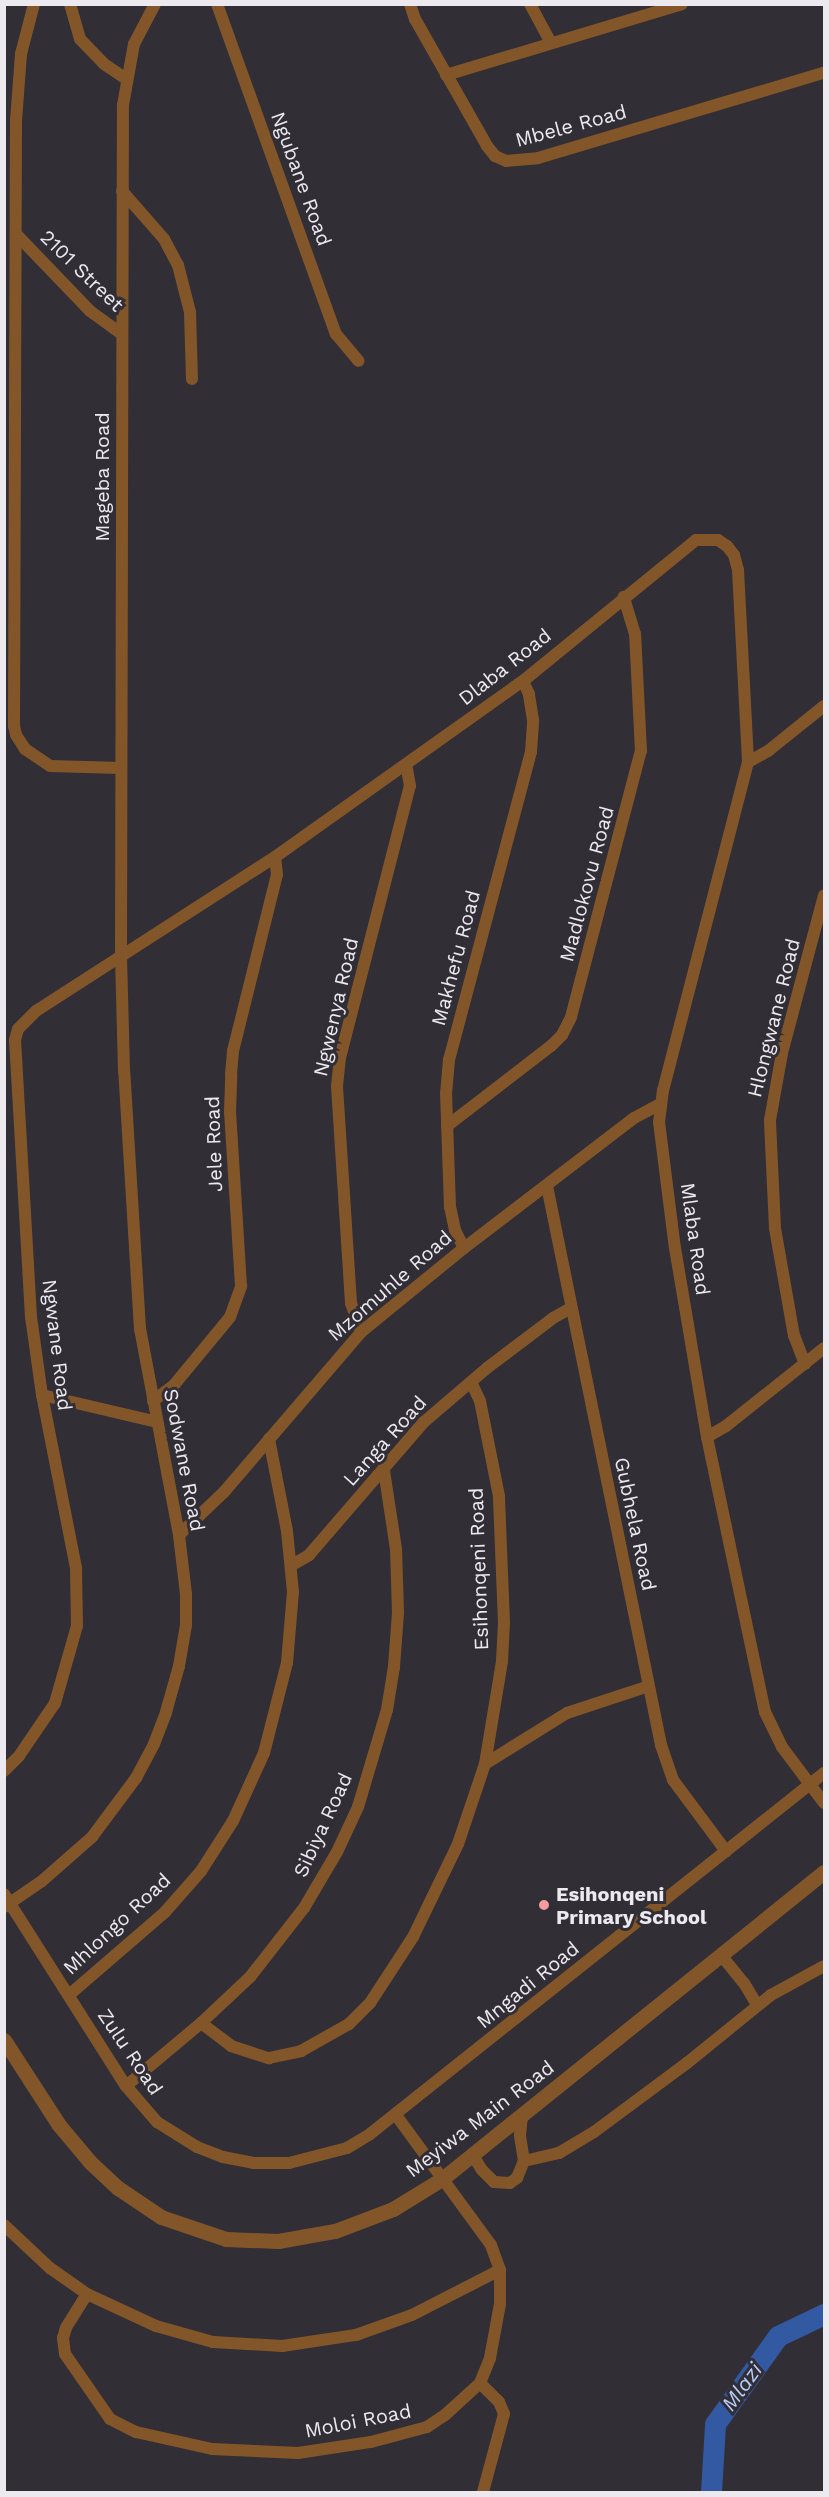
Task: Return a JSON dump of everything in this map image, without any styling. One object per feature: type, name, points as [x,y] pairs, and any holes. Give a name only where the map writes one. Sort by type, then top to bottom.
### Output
[{"type":"street","points":[[34,4],[21,54],[10,149],[16,234],[16,735],[25,749],[50,766],[121,768]]},
{"type":"street","points":[[70,4],[80,39],[104,64],[126,78]]},
{"type":"street","name":"Mageba Road","points":[[121,956],[123,105],[126,78],[134,44],[155,4]]},
{"type":"street","name":"Ngubane Road","points":[[217,4],[336,334],[359,361]]},
{"type":"street","name":"Mbele Road","points":[[410,4],[415,19],[487,146],[495,156],[514,162],[538,158],[825,73]]},
{"type":"street","points":[[530,4],[550,43]]},
{"type":"street","points":[[446,75],[682,4]]},
{"type":"street","points":[[122,191],[158,231],[178,265],[190,312],[192,379]]},
{"type":"street","name":"2101 Street","points":[[16,234],[90,311],[122,334]]},
{"type":"street","name":"Dlaba Road","points":[[121,956],[275,857],[523,681],[696,540],[718,540],[734,555],[738,570],[748,762]]},
{"type":"street","name":"Madlokovu Road","points":[[447,1126],[551,1046],[562,1035],[571,1017],[641,751],[635,634],[624,597]]},
{"type":"street","name":"Makhefu Road","points":[[464,1248],[452,1222],[447,1126],[449,1060],[532,744],[533,720],[529,694],[523,681]]},
{"type":"street","points":[[748,762],[768,751],[825,706]]},
{"type":"street","name":"Mlaba Road","points":[[748,762],[660,1104],[659,1122],[675,1248],[707,1437],[765,1713],[777,1738],[809,1785],[825,1803]]},
{"type":"street","name":"Ngwenya Road","points":[[361,1332],[351,1303],[337,1086],[342,1048],[410,786],[406,765]]},
{"type":"street","name":"Jele Road","points":[[153,1401],[174,1385],[230,1317],[242,1286],[230,1112],[231,1074],[233,1051],[276,875],[275,857]]},
{"type":"street","name":"Hlongwane Road","points":[[805,1364],[794,1336],[775,1228],[770,1120],[782,1053],[825,895]]},
{"type":"street","name":"Ngwane Road","points":[[4,1771],[19,1756],[55,1702],[77,1626],[76,1568],[42,1395],[31,1317],[15,1040],[18,1029],[36,1011],[121,956]]},
{"type":"street","name":"Sodwane Road","points":[[6,1901],[42,1881],[92,1837],[136,1778],[154,1744],[179,1666],[186,1625],[186,1594],[179,1535],[140,1329],[136,1289],[124,1071],[121,956]]},
{"type":"street","name":"Mzomuhle Road","points":[[179,1535],[224,1492],[361,1332],[464,1248],[634,1118],[660,1104]]},
{"type":"street","name":"Gubhela Road","points":[[547,1186],[661,1745],[673,1780],[726,1851]]},
{"type":"street","name":"Langa Road","points":[[292,1565],[309,1555],[424,1422],[553,1318],[571,1308]]},
{"type":"street","points":[[707,1437],[825,1348]]},
{"type":"street","name":"Esihonqeni Road","points":[[201,2023],[231,2046],[269,2058],[301,2051],[349,2024],[370,2003],[390,1974],[432,1901],[458,1844],[485,1764],[502,1661],[504,1623],[501,1519],[480,1401],[471,1382]]},
{"type":"street","points":[[42,1395],[157,1422]]},
{"type":"street","name":"Mhlongo Road","points":[[69,1995],[165,1912],[201,1871],[233,1821],[264,1753],[278,1703],[292,1621],[292,1565],[269,1439]]},
{"type":"street","name":"Sibiya Road","points":[[126,2086],[201,2023],[250,1977],[304,1908],[337,1852],[358,1807],[389,1699],[398,1612],[396,1549],[384,1471]]},
{"type":"street","points":[[485,1764],[567,1713],[649,1686]]},
{"type":"street","name":"Mngadi Road","points":[[396,2115],[825,1773]]},
{"type":"street","name":"Meyiwa Main Road","points":[[4,2040],[59,2125],[90,2162],[118,2188],[161,2217],[226,2239],[278,2241],[335,2230],[393,2209],[442,2178],[522,2117],[825,1872]]},
{"type":"street","name":"Zulu Road","points":[[6,1901],[126,2086],[140,2105],[178,2137],[223,2157],[254,2163],[289,2163],[323,2157],[347,2148],[396,2115]]},
{"type":"street","points":[[721,1955],[744,1983],[757,2005]]},
{"type":"street","points":[[524,2161],[559,2153],[607,2124],[757,2005],[788,1984],[825,1966]]},
{"type":"street","name":"Moloi Road","points":[[87,2294],[63,2338],[65,2354],[111,2419],[136,2432],[212,2450],[298,2453],[392,2437],[427,2427],[445,2415],[480,2383],[490,2358],[500,2304],[500,2270],[491,2245],[396,2115]]},
{"type":"street","points":[[472,2154],[488,2178],[502,2184],[510,2183],[517,2178],[524,2161],[520,2135],[522,2117]]},
{"type":"street","points":[[4,2225],[50,2268],[87,2294],[156,2326],[204,2340],[282,2346],[367,2331],[412,2315],[500,2270]]},
{"type":"street","points":[[480,2383],[499,2402],[504,2414],[483,2493]]},
{"type":"waterway","name":"Mlazi","points":[[711,2492],[715,2424],[778,2336],[824,2314]]},
{"type":"place","name":"Esihonqeni Primary School","points":[[544,1905]]}]
